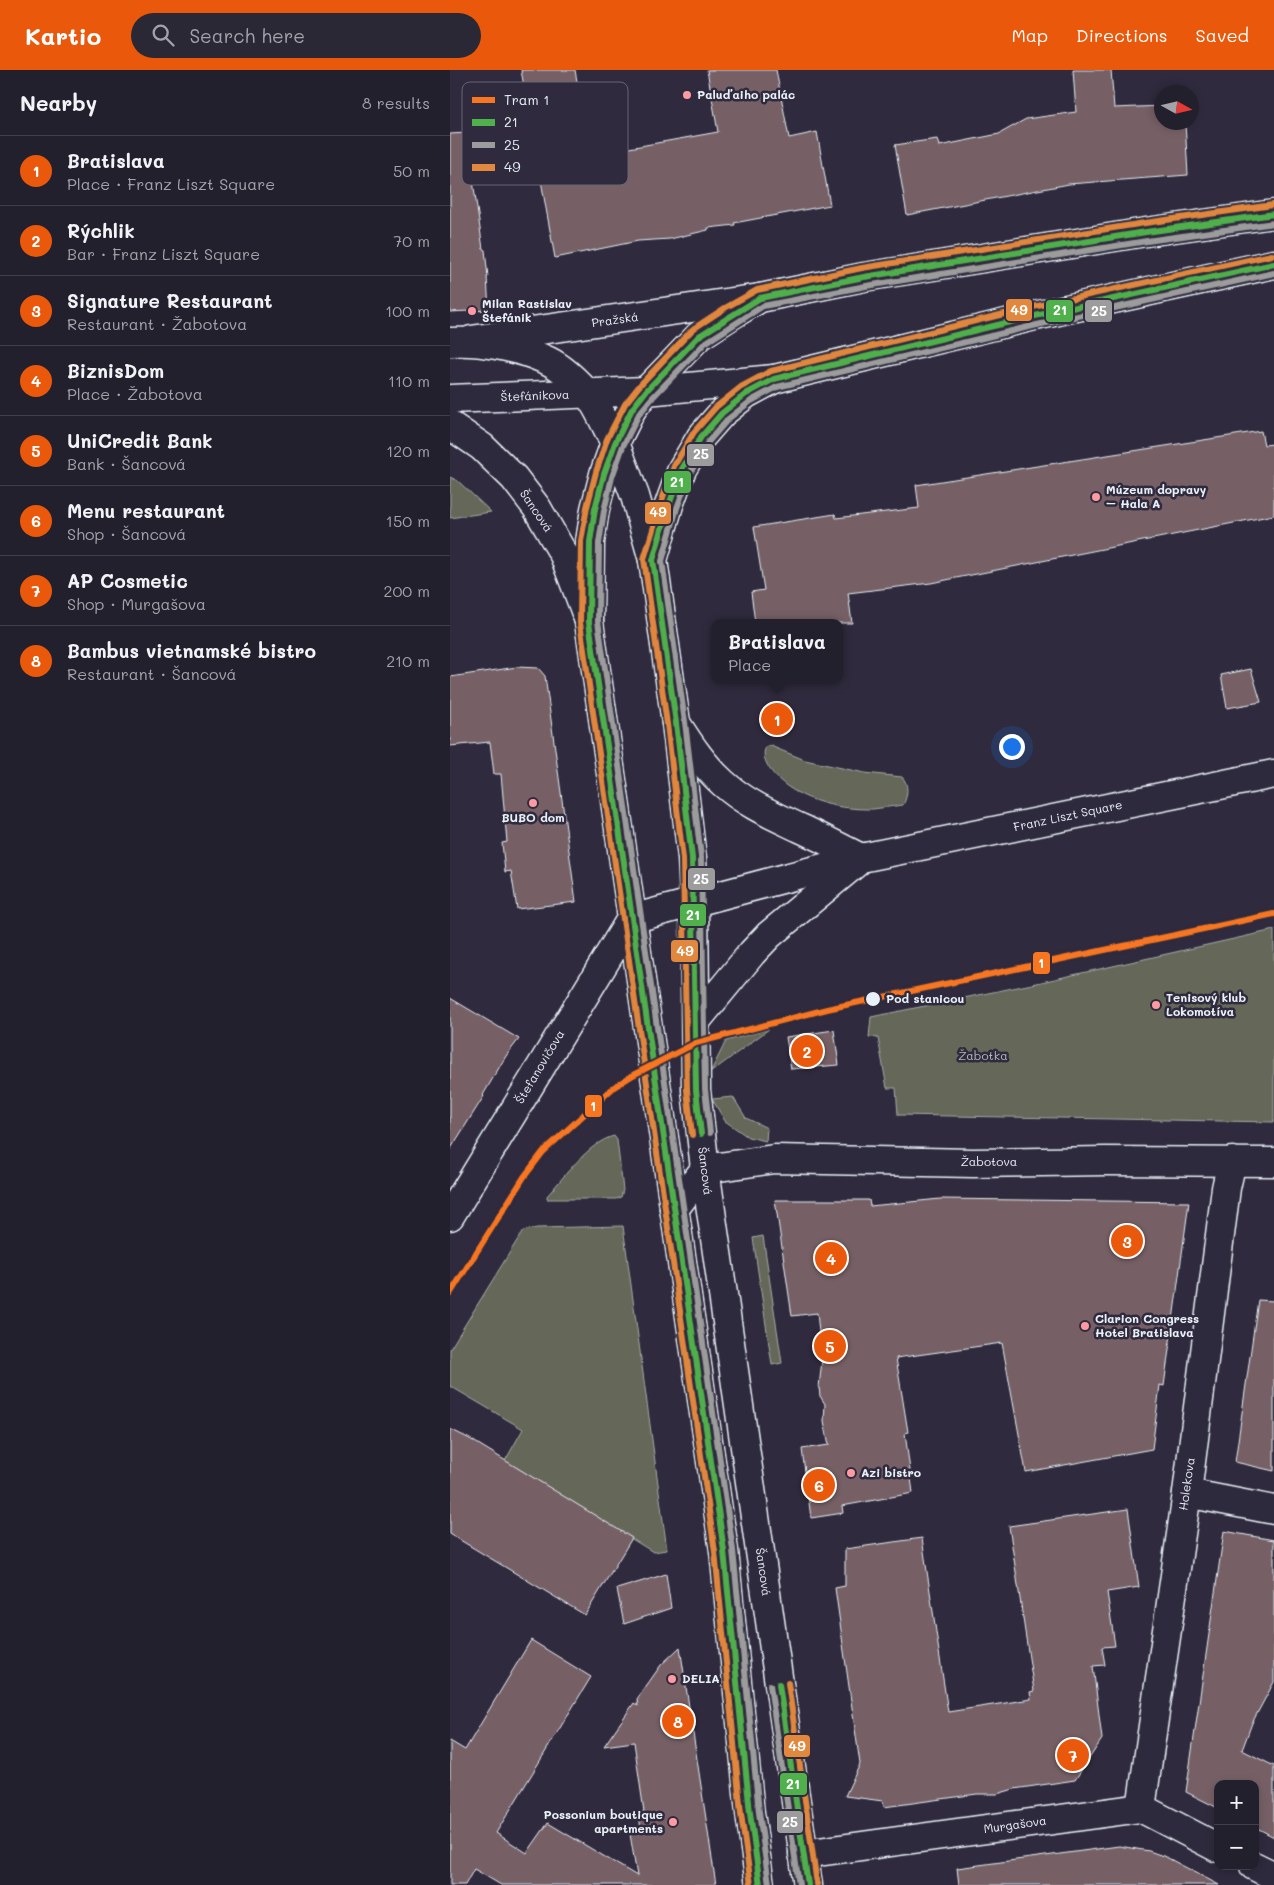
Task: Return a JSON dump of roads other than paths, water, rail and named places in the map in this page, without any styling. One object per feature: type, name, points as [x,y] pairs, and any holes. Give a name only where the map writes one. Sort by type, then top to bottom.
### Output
[{"type":"main road","name":"Pražská","points":[[460,341],[760,298],[864,277],[1146,232],[1274,214]]},
{"type":"main road","points":[[653,560],[635,496],[615,443],[588,394],[646,391],[774,379],[1035,316],[1274,264]]},
{"type":"main road","name":"Pražská","points":[[646,391],[699,336],[760,298]]},
{"type":"main road","name":"Štefánikova","points":[[460,341],[521,351],[546,359],[567,374],[588,394]]},
{"type":"main road","name":"Šancová","points":[[774,379],[740,399],[722,413],[702,437],[682,469],[653,560],[676,724],[692,858],[696,1090],[704,1169],[808,1885]]},
{"type":"main road","name":"Šancová","points":[[646,391],[632,409],[615,443],[595,509],[590,542],[589,622],[724,1551],[750,1813],[760,1885]]},
{"type":"main road","name":"Štefánikova","points":[[450,399],[588,394]]},
{"type":"main road","name":"Šancová","points":[[450,425],[482,447],[514,478],[537,508],[564,555],[589,622]]},
{"type":"main road","points":[[676,724],[708,768],[738,795],[758,808],[862,858]]},
{"type":"main road","name":"Franz Liszt Square","points":[[632,919],[694,901],[862,858],[1274,774]]},
{"type":"main road","name":"Franz Liszt Square","points":[[696,1021],[769,935],[862,858]]},
{"type":"main road","name":"Štefanovičova","points":[[450,1216],[462,1173],[632,919]]},
{"type":"main road","name":"Žabotova","points":[[704,1169],[774,1159],[973,1163],[1274,1162]]},
{"type":"main road","name":"Holekova","points":[[1141,1808],[1186,1493],[1226,1188],[1232,1161]]},
{"type":"main road","points":[[674,1209],[704,1169]]},
{"type":"main road","points":[[1186,1493],[1274,1510]]},
{"type":"main road","points":[[1141,1808],[1214,1846]]},
{"type":"main road","name":"Murgašova","points":[[803,1854],[1141,1808]]},
{"type":"main road","points":[[1259,1868],[1274,1876]]},
{"type":"tram line","name":"1","points":[[450,1294],[524,1177],[543,1152],[614,1087],[633,1075],[696,1043],[827,1009],[1274,914]]},
{"type":"place","name":"Paluďaiho palác","points":[[687,95]]},
{"type":"place","name":"Milan Rastislav Štefánik","points":[[472,311]]},
{"type":"place","name":"Múzeum dopravy – Hala A","points":[[1096,497]]},
{"type":"place","name":"Bratislava","points":[[777,719]]},
{"type":"place","name":"BUBO dom","points":[[533,803]]},
{"type":"place","name":"Pod stanicou","points":[[873,999]]},
{"type":"place","name":"Tenisový klub Lokomotíva","points":[[1156,1005]]},
{"type":"place","name":"Rýchlik","points":[[807,1051]]},
{"type":"place","name":"Signature Restaurant","points":[[1127,1241]]},
{"type":"place","name":"BiznisDom","points":[[831,1258]]},
{"type":"place","name":"Clarion Congress Hotel Bratislava","points":[[1085,1326]]},
{"type":"place","name":"UniCredit Bank","points":[[830,1346]]},
{"type":"place","name":"Azi bistro","points":[[851,1473]]},
{"type":"place","name":"Menu restaurant","points":[[819,1485]]},
{"type":"place","name":"DELIA","points":[[672,1679]]},
{"type":"place","name":"Bambus vietnamské bistro","points":[[678,1721]]},
{"type":"place","name":"AP Cosmetic","points":[[1073,1755]]},
{"type":"place","name":"Possonium boutique apartments","points":[[673,1822]]},
{"type":"park label","name":"Žabotka","points":[[983,1056]]}]
